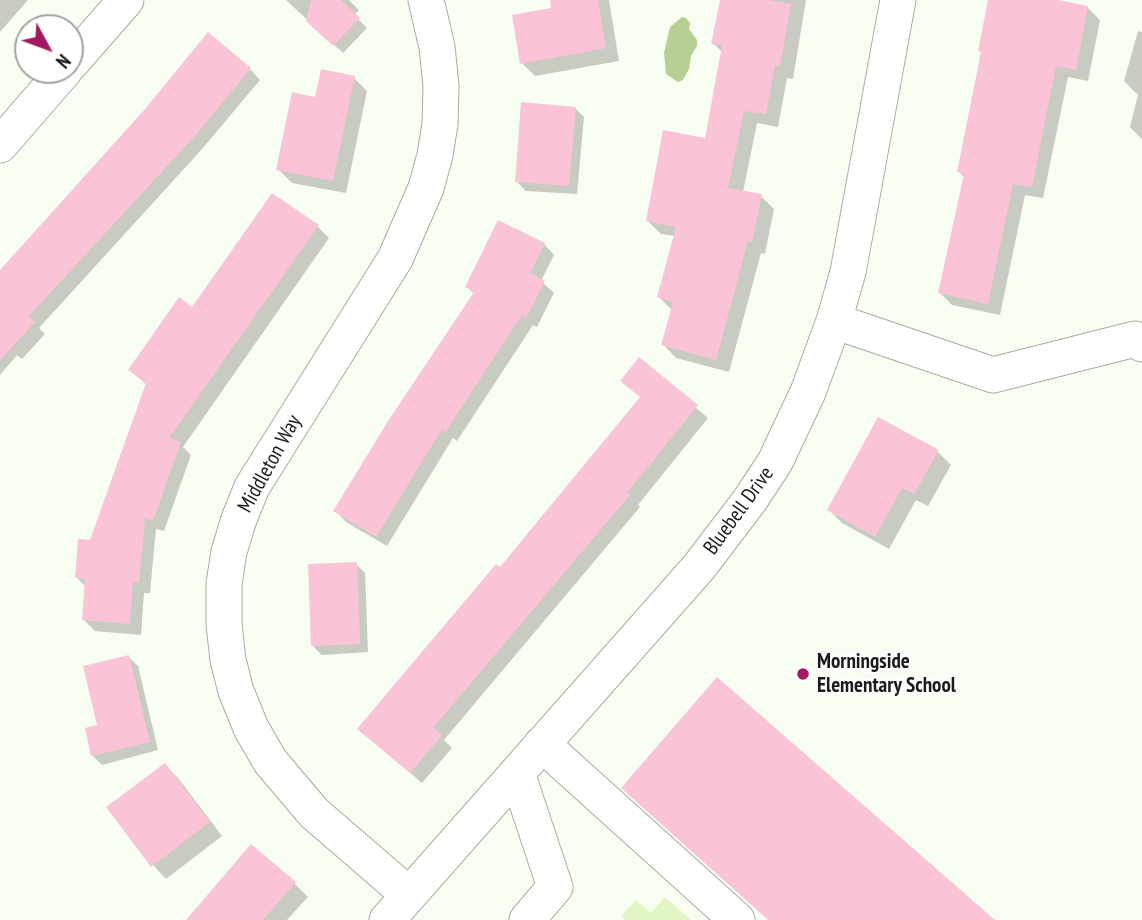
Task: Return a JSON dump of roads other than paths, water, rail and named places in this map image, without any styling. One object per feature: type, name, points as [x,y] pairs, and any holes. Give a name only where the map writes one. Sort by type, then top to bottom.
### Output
[{"type":"street","points":[[84,48],[126,0]]},
{"type":"street","name":"Middleton Way","points":[[398,907],[270,761],[251,728],[236,691],[228,660],[224,624],[224,584],[236,530],[252,487],[390,268],[426,188],[440,124],[441,86],[437,47],[426,0]]},
{"type":"street","name":"Bluebell Drive","points":[[398,907],[699,567],[750,500],[791,431],[834,321],[853,247],[898,0]]},
{"type":"street","points":[[0,145],[53,84]]},
{"type":"street","points":[[834,321],[993,376],[1135,339],[1142,344]]},
{"type":"street","points":[[542,744],[737,920]]},
{"type":"street","points":[[517,772],[555,887],[527,920]]},
{"type":"place","name":"Morningside Elementary School","points":[[803,674]]}]
